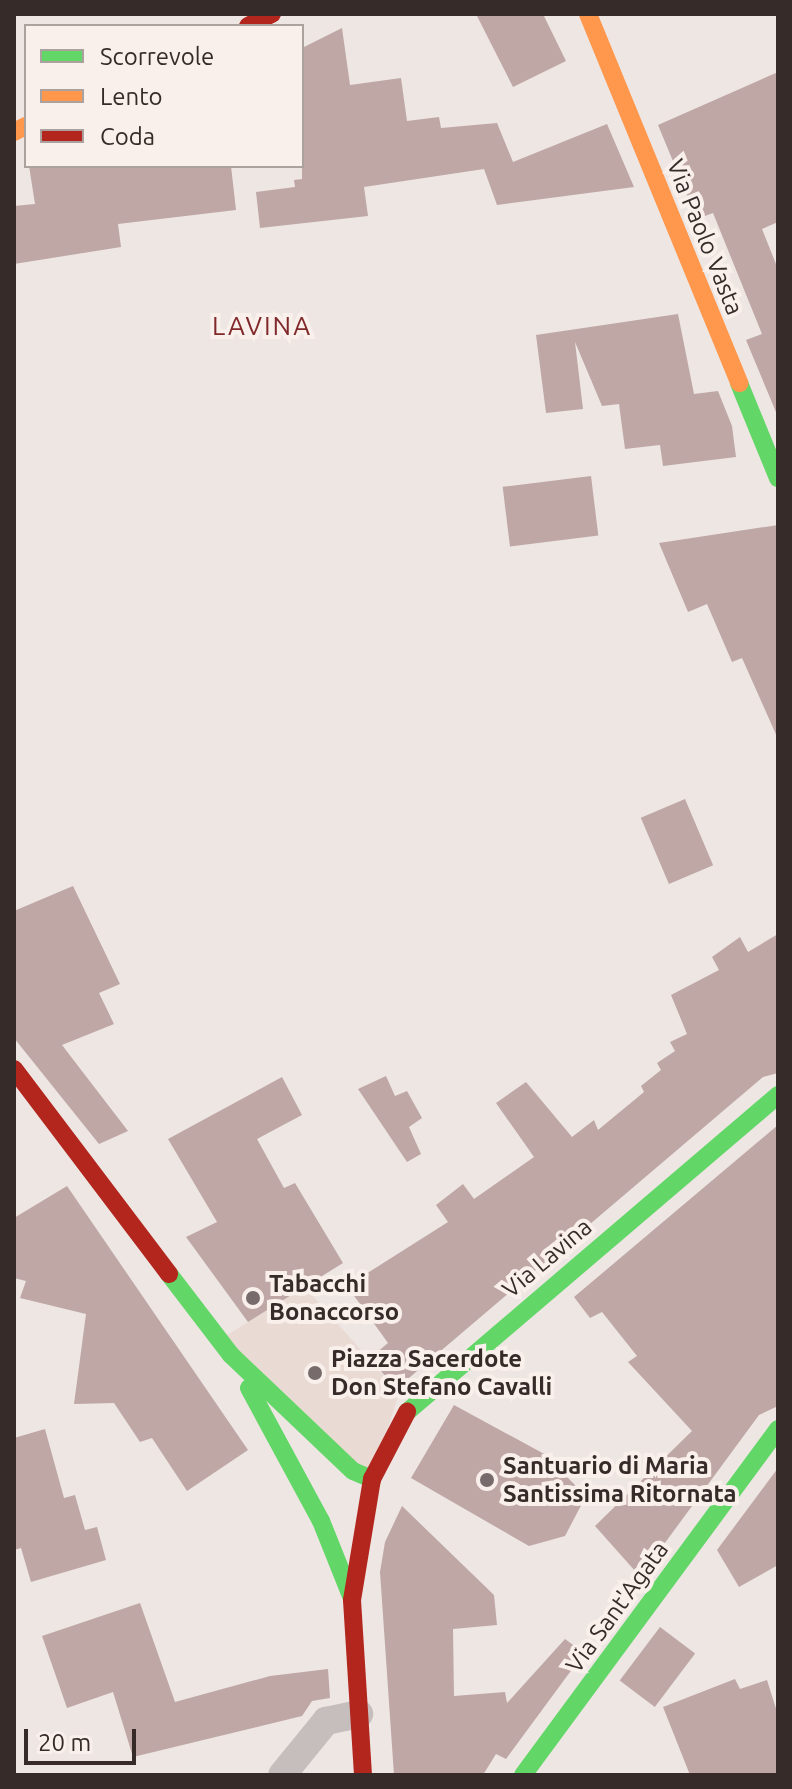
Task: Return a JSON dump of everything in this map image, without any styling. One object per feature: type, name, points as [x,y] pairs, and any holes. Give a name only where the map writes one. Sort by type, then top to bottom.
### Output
[{"type":"street","points":[[252,24],[272,14]]},
{"type":"street","name":"Via Paolo Vasta","points":[[588,14],[778,478]]},
{"type":"street","name":"Via Lavina","points":[[14,1069],[231,1355],[321,1521],[352,1600]]},
{"type":"street","name":"Via Lavina","points":[[363,1775],[352,1600],[372,1479],[397,1424],[420,1397],[778,1095]]},
{"type":"street","name":"Via Lavina","points":[[231,1355],[353,1471],[372,1479]]},
{"type":"street","name":"Via Sant'Agata","points":[[523,1775],[778,1429]]},
{"type":"street","points":[[282,1775],[326,1721],[359,1714]]},
{"type":"shaded area","name":"Piazza Sacerdote Don Stefano Cavalli","points":[[305,1287],[399,1393],[372,1479],[219,1340]]},
{"type":"building","points":[[476,14],[543,14],[566,61],[513,87]]},
{"type":"building","points":[[342,28],[350,85],[401,78],[407,121],[439,117],[441,128],[497,123],[513,162],[607,124],[634,187],[497,205],[484,169],[364,187],[368,216],[260,228],[256,192],[295,187],[294,180],[302,179],[304,47]]},
{"type":"building","points":[[778,72],[778,222],[762,229],[778,269],[778,417],[746,340],[762,334],[713,213],[697,219],[658,125]]},
{"type":"building","points":[[29,168],[231,168],[236,210],[118,224],[121,247],[14,264],[14,206],[35,204]]},
{"type":"building","points":[[678,314],[694,394],[718,391],[732,426],[736,457],[663,466],[660,445],[625,449],[619,404],[602,406],[575,342],[583,409],[546,413],[536,335]]},
{"type":"building","points":[[591,476],[598,536],[510,546],[503,487]]},
{"type":"building","points":[[778,525],[778,739],[742,658],[732,662],[707,604],[688,612],[659,543]]},
{"type":"building","points":[[685,799],[713,865],[669,884],[641,818]]},
{"type":"building","points":[[73,886],[120,984],[99,993],[114,1024],[62,1045],[128,1131],[99,1144],[14,1038],[14,911]]},
{"type":"building","points":[[778,934],[778,1073],[763,1077],[396,1389],[370,1358],[388,1343],[347,1286],[448,1222],[436,1205],[463,1184],[474,1199],[534,1157],[496,1103],[526,1082],[572,1137],[594,1120],[598,1130],[644,1092],[641,1086],[661,1070],[657,1063],[675,1051],[670,1042],[687,1034],[671,995],[719,970],[712,957],[740,937],[748,952]]},
{"type":"building","points":[[386,1076],[395,1096],[407,1091],[422,1118],[409,1127],[421,1154],[407,1162],[358,1089]]},
{"type":"building","points":[[282,1077],[302,1115],[257,1139],[284,1188],[295,1183],[343,1263],[248,1322],[186,1237],[217,1222],[168,1139]]},
{"type":"building","points":[[778,1125],[778,1406],[759,1415],[645,1570],[636,1572],[595,1526],[692,1431],[628,1362],[637,1356],[602,1312],[590,1318],[574,1297]]},
{"type":"building","points":[[67,1186],[248,1450],[187,1491],[152,1438],[140,1442],[114,1403],[74,1404],[86,1314],[20,1298],[26,1281],[14,1278],[14,1218]]},
{"type":"building","name":"Santuario di Maria Santissima Ritornata","points":[[454,1405],[570,1468],[566,1476],[586,1496],[565,1536],[529,1546],[411,1478]]},
{"type":"building","points":[[45,1429],[64,1498],[75,1495],[85,1530],[97,1527],[106,1560],[31,1582],[21,1548],[14,1550],[14,1438]]},
{"type":"building","points":[[778,1468],[778,1565],[739,1587],[717,1550]]},
{"type":"building","points":[[402,1506],[494,1595],[497,1625],[453,1629],[454,1696],[505,1692],[507,1703],[565,1639],[584,1653],[506,1759],[496,1754],[483,1775],[394,1775],[380,1572],[385,1542]]},
{"type":"building","points":[[140,1603],[175,1702],[270,1676],[328,1669],[330,1698],[312,1701],[302,1716],[133,1757],[113,1692],[67,1708],[42,1636]]},
{"type":"building","points":[[660,1627],[695,1653],[655,1707],[620,1681]]},
{"type":"building","points":[[735,1679],[740,1689],[767,1680],[778,1715],[778,1775],[690,1775],[663,1707]]},
{"type":"traffic: fast","points":[[739,383],[778,478]]},
{"type":"traffic: fast","points":[[407,1412],[778,1095]]},
{"type":"traffic: fast","points":[[169,1274],[231,1355],[353,1471],[372,1479]]},
{"type":"traffic: fast","points":[[249,1388],[321,1521],[351,1596]]},
{"type":"traffic: fast","points":[[523,1775],[778,1429]]},
{"type":"traffic: slow","points":[[588,14],[739,383]]},
{"type":"traffic: slow","points":[[14,132],[24,127]]},
{"type":"traffic: jam","points":[[252,24],[272,14]]},
{"type":"traffic: jam","points":[[14,1069],[169,1274]]},
{"type":"traffic: jam","points":[[363,1775],[352,1600],[372,1479],[407,1412]]},
{"type":"place","name":"Tabacchi Bonaccorso","points":[[253,1298]]},
{"type":"place","name":"Piazza Sacerdote Don Stefano Cavalli","points":[[315,1373]]},
{"type":"place","name":"Santuario di Maria Santissima Ritornata","points":[[487,1480]]},
{"type":"district","name":"LAVINA","points":[[262,326]]}]
